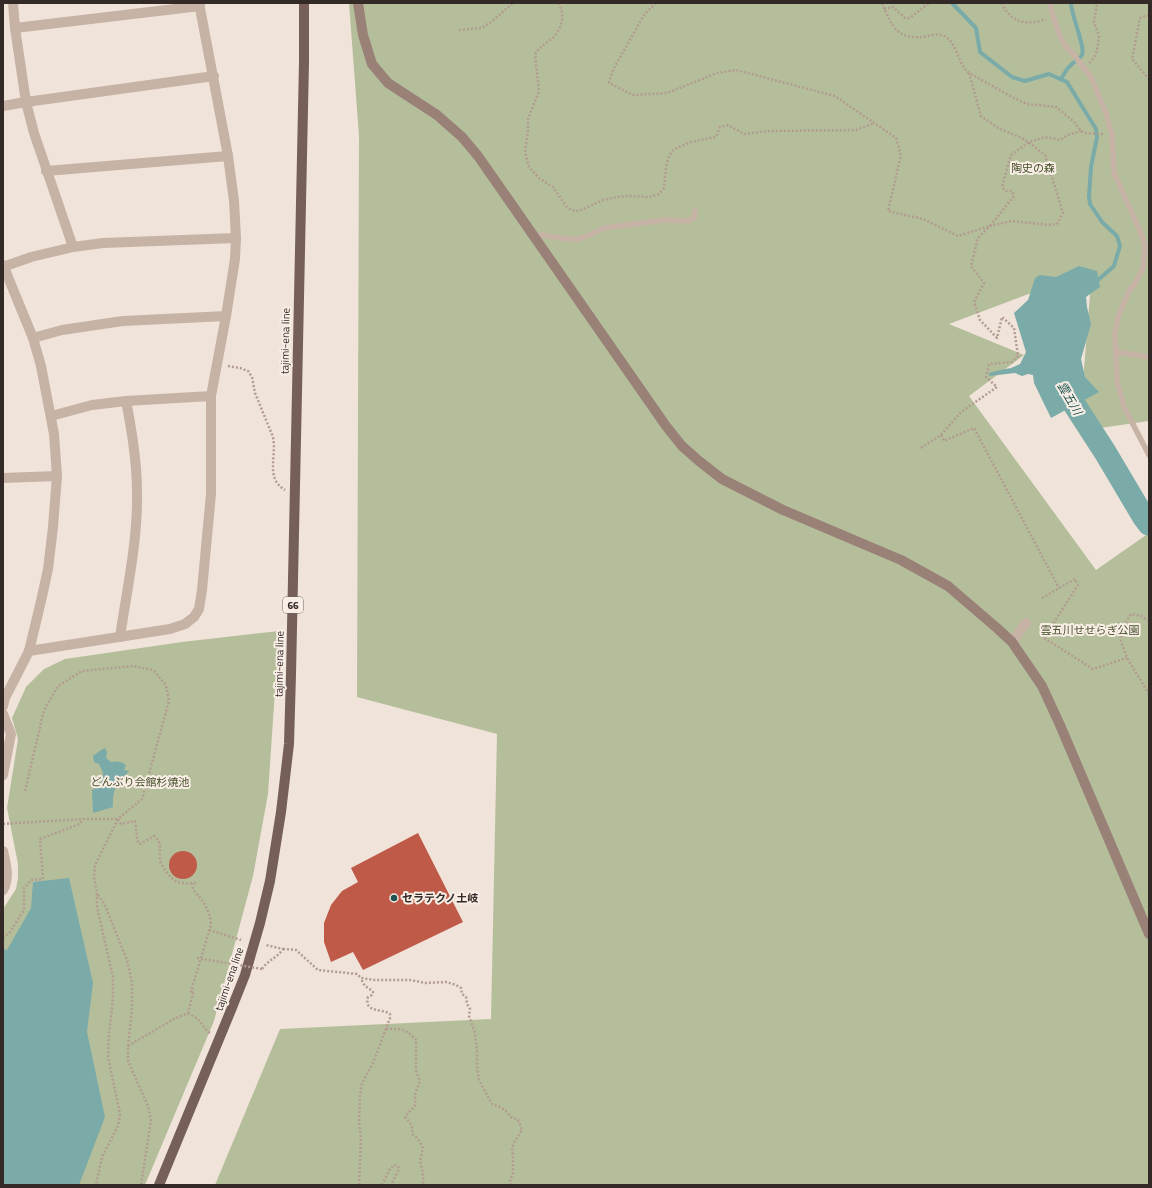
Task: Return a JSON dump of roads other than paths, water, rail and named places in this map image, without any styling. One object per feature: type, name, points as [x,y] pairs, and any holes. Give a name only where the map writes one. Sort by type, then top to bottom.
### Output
[{"type":"main road","name":"tajimi-ena line","points":[[159,1185],[244,975],[260,923],[270,881],[282,804],[289,744],[291,682],[304,3]]},
{"type":"street","points":[[13,3],[15,28],[26,102],[46,171],[73,247]]},
{"type":"street","points":[[358,3],[362,35],[372,64],[388,83],[438,116],[462,137],[478,156],[666,426],[682,446],[722,479],[783,510],[901,560],[948,586],[1012,642],[1042,686],[1149,934]]},
{"type":"street","points":[[15,28],[200,5],[228,156],[234,202],[236,238],[235,259],[226,316],[211,396],[212,494],[199,609],[194,617],[185,624],[170,629],[29,651]]},
{"type":"street","points":[[3,106],[214,76]]},
{"type":"street","points":[[46,171],[228,156]]},
{"type":"street","points":[[4,700],[29,651],[48,569],[57,476],[54,434],[41,366],[33,338],[3,266],[31,257],[73,247],[104,244],[236,238]]},
{"type":"street","points":[[33,338],[62,330],[123,320],[226,316]]},
{"type":"street","points":[[50,416],[92,405],[126,401],[211,396]]},
{"type":"street","points":[[120,637],[131,564],[138,491],[133,435],[126,401]]},
{"type":"street","points":[[3,478],[57,476]]},
{"type":"street","points":[[1012,642],[1026,623]]},
{"type":"street","points":[[3,714],[12,734],[3,774]]},
{"type":"street","points":[[3,851],[6,862],[7,877],[3,890]]},
{"type":"lane","points":[[1050,3],[1060,36],[1066,47],[1074,54],[1091,77],[1106,113],[1112,134],[1114,173],[1140,231],[1145,246],[1143,268],[1129,292],[1118,318],[1115,334],[1116,381],[1124,407],[1149,456]]},
{"type":"lane","points":[[534,236],[542,234],[567,239],[578,238],[587,236],[604,228],[664,220],[688,221],[694,218],[696,211]]},
{"type":"lane","points":[[1116,352],[1149,357]]},
{"type":"water","points":[[1079,266],[1097,271],[1100,287],[1086,297],[1091,324],[1081,359],[1085,377],[1099,392],[1051,418],[1034,383],[1033,375],[1028,374],[1022,376],[1015,373],[989,376],[989,373],[1011,368],[1020,364],[1026,352],[1014,313],[1028,300],[1035,278],[1040,275],[1056,277]]},
{"type":"water","points":[[105,748],[107,752],[106,758],[111,762],[115,761],[126,765],[124,770],[129,771],[114,791],[113,807],[93,813],[92,790],[100,784],[103,779],[103,772],[99,764],[94,762],[93,756]]},
{"type":"water","points":[[69,878],[93,983],[87,1032],[105,1117],[79,1185],[3,1185],[3,949],[7,950],[31,908],[33,882]]},
{"type":"waterway","points":[[952,3],[976,28],[980,52],[1012,77],[1025,81],[1049,74],[1067,82],[1096,129],[1097,137],[1091,167],[1089,196],[1090,204],[1102,222],[1117,236],[1120,246],[1114,266],[1098,280]]},
{"type":"waterway","points":[[1061,79],[1066,70],[1081,57],[1083,51],[1071,3]]},
{"type":"waterway","name":"雲五川","points":[[1058,379],[1149,524]]},
{"type":"place","name":"セラテクノ土岐","points":[[394,898]]},
{"type":"park label","name":"陶史の森","points":[[1033,168]]},
{"type":"park label","name":"雲五川せせらぎ公園","points":[[1090,630]]},
{"type":"park label","name":"どんぶり会館杉焼池","points":[[140,782]]}]
